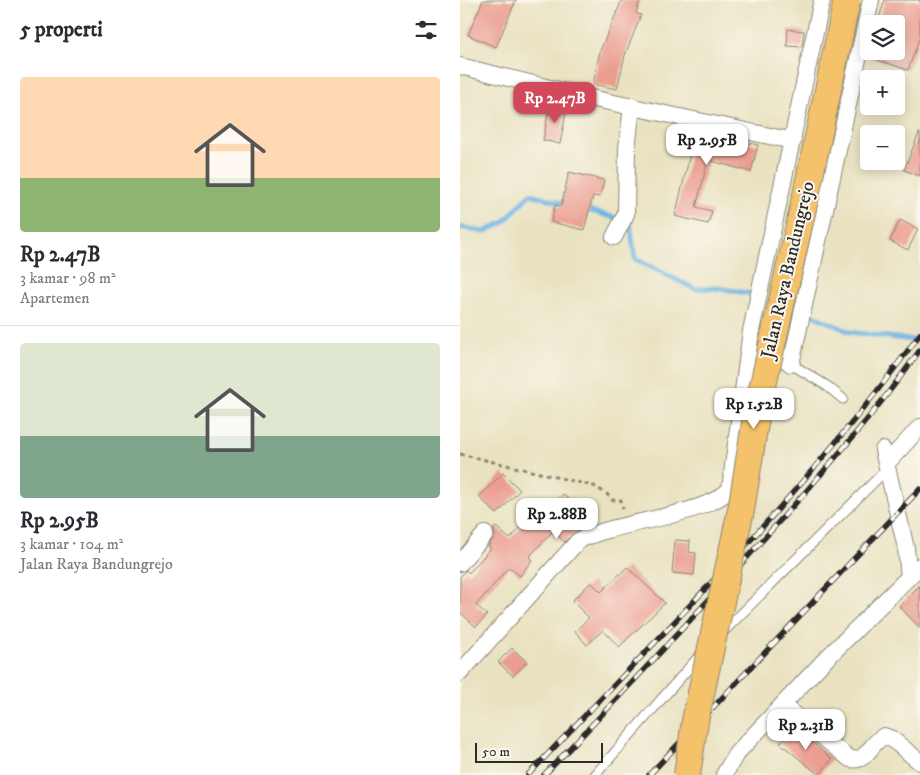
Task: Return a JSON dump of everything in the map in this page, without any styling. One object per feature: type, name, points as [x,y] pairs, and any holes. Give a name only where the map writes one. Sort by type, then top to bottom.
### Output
[{"type":"main road","name":"Jalan Raya Bandungrejo","points":[[687,775],[695,721],[741,510],[758,402],[806,195],[846,0]]},
{"type":"street","points":[[460,673],[578,541],[594,532],[627,525],[701,504],[723,496],[730,489],[751,332],[822,0]]},
{"type":"street","points":[[751,332],[792,364],[871,0]]},
{"type":"street","points":[[460,66],[793,141]]},
{"type":"street","points":[[620,227],[632,106]]},
{"type":"street","points":[[724,775],[736,754],[823,662],[914,572],[906,548],[886,460],[920,427]]},
{"type":"street","points":[[460,563],[485,534]]},
{"type":"street","points":[[783,705],[850,759],[857,761],[863,758],[875,742],[884,736],[892,739],[920,762]]},
{"type":"lane","points":[[792,364],[827,386],[843,399]]},
{"type":"lane","points":[[595,775],[690,666],[886,460]]},
{"type":"path","points":[[460,454],[594,486],[607,494],[612,500],[621,500],[627,525]]},
{"type":"building","points":[[483,0],[516,0],[496,47],[468,35]]},
{"type":"building","points":[[622,0],[640,0],[636,13],[641,15],[625,55],[617,89],[593,84],[600,51]]},
{"type":"building","points":[[885,0],[920,0],[920,37],[908,70],[878,60],[905,60],[905,15],[880,15]]},
{"type":"building","points":[[788,29],[804,31],[802,47],[787,46]]},
{"type":"building","points":[[550,103],[567,107],[560,144],[543,140]]},
{"type":"building","points":[[677,127],[758,145],[751,172],[708,160],[696,207],[712,211],[708,224],[675,216],[690,155],[671,150]]},
{"type":"building","points":[[920,133],[920,176],[904,170]]},
{"type":"building","points":[[569,172],[604,180],[600,197],[593,196],[584,230],[551,222],[555,205],[561,206]]},
{"type":"building","points":[[900,220],[918,229],[908,250],[890,241]]},
{"type":"building","points":[[503,473],[520,490],[497,514],[479,497]]},
{"type":"building","points":[[563,494],[589,518],[579,530],[564,542],[553,531],[529,557],[532,560],[520,576],[509,567],[476,605],[487,615],[476,627],[460,612],[460,577],[466,570],[469,573],[491,548],[488,546],[495,536],[494,529],[496,527],[510,539],[531,516],[536,521]]},
{"type":"building","points":[[675,540],[690,541],[689,552],[696,553],[694,575],[672,573]]},
{"type":"building","points":[[627,567],[665,603],[619,647],[603,630],[587,645],[575,631],[589,618],[572,601],[591,582],[601,592]]},
{"type":"building","points":[[920,585],[920,628],[899,606]]},
{"type":"building","points":[[512,648],[527,662],[513,676],[498,662]]},
{"type":"building","points":[[794,727],[832,759],[819,775],[780,743]]},
{"type":"waterway","points":[[460,227],[484,232],[504,222],[530,194],[566,204]]},
{"type":"waterway","points":[[584,209],[630,222],[635,259],[695,289],[719,288],[752,294]]},
{"type":"waterway","points":[[810,314],[850,332],[920,341]]},
{"type":"railway","points":[[528,775],[732,561],[781,506],[876,393],[920,334]]},
{"type":"railway","points":[[544,775],[629,686],[808,490],[866,421],[920,350]]},
{"type":"railway","points":[[649,775],[920,489]]}]
